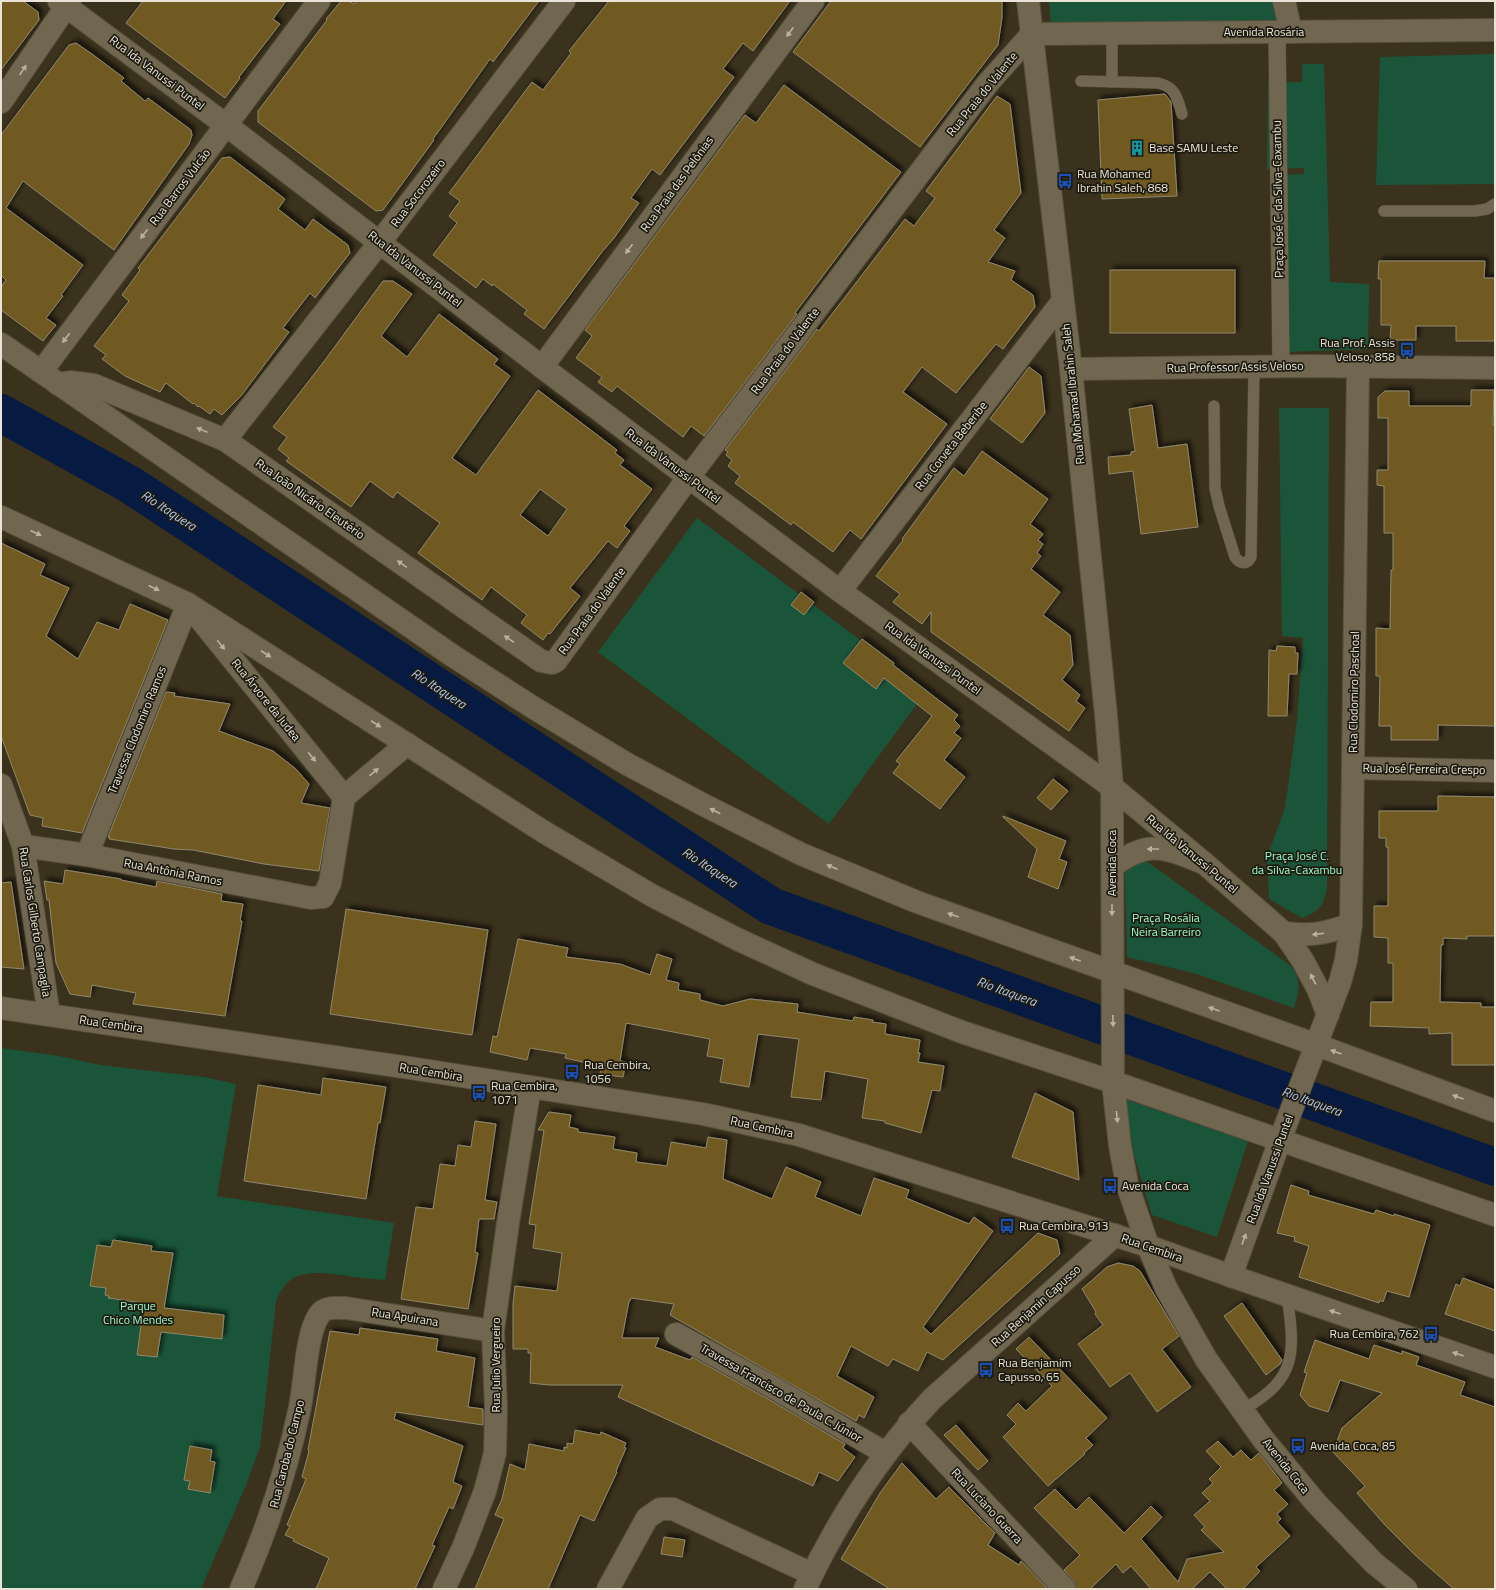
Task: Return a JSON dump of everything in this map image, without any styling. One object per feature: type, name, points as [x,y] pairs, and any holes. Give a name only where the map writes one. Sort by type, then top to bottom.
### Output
[{"type":"street","name":"Rua Barros Vulcão","points":[[50,378],[226,125],[319,1]]},
{"type":"street","name":"Rua Socorozeiro","points":[[225,440],[380,242],[564,1]]},
{"type":"street","name":"Rua Praia das Pelônias","points":[[542,367],[813,1]]},
{"type":"street","name":"Rua Mohamad Ibrahin Saleh","points":[[1028,1],[1071,369],[1112,787]]},
{"type":"street","points":[[1284,1],[1284,32]]},
{"type":"street","name":"Rua Ida Vanussi Puntel","points":[[65,3],[688,478],[840,591],[1112,787],[1204,863],[1284,933],[1318,989],[1328,1015],[1283,1132],[1231,1276]]},
{"type":"street","points":[[1,102],[65,3]]},
{"type":"street","name":"Avenida Rosária","points":[[1032,34],[1495,30]]},
{"type":"street","name":"Praça José C. da Silva-Caxambu","points":[[1280,366],[1284,32]]},
{"type":"street","name":"Rua Praia do Valente","points":[[541,661],[552,663],[556,661],[688,478],[988,83],[1032,34]]},
{"type":"street","name":"Rua Corveta Beberibe","points":[[840,591],[1062,302]]},
{"type":"street","points":[[1,344],[453,656],[534,708],[627,764],[704,805],[808,857],[917,902],[1112,978],[1317,1045],[1495,1111]]},
{"type":"street","name":"Rua Professor Assis Veloso","points":[[1071,369],[1280,366],[1495,368]]},
{"type":"street","name":"Rua Clodomiro Paschoal","points":[[1328,1015],[1346,960],[1351,924],[1358,367]]},
{"type":"street","name":"Rua João Nicário Eleutério","points":[[50,378],[94,385],[225,440],[541,661]]},
{"type":"street","points":[[1,517],[188,604],[544,832],[653,896],[737,939],[813,974],[962,1032],[1113,1073],[1283,1132],[1495,1215]]},
{"type":"street","name":"Rua Árvore da Judea","points":[[188,604],[344,797]]},
{"type":"street","name":"Travessa Clodomiro Ramos","points":[[87,855],[188,604]]},
{"type":"street","points":[[344,797],[407,744]]},
{"type":"street","name":"Rua José Ferreira Crespo","points":[[1353,768],[1495,771]]},
{"type":"street","name":"Rua Carlos Gilberto Campaglia","points":[[1,785],[23,846],[49,1015]]},
{"type":"street","name":"Avenida Coca","points":[[1112,787],[1113,1073],[1120,1146],[1127,1184],[1148,1246],[1166,1288],[1206,1360],[1263,1439],[1316,1503],[1374,1564],[1406,1589]]},
{"type":"street","name":"Rua Antônia Ramos","points":[[23,846],[87,855],[311,898],[323,897],[330,883],[344,797]]},
{"type":"street","points":[[1113,866],[1130,855],[1142,850],[1154,848],[1168,850],[1204,863]]},
{"type":"street","points":[[1284,933],[1311,935],[1322,934],[1351,924]]},
{"type":"street","name":"Rua Cembira","points":[[1,1008],[410,1068],[703,1114],[799,1135],[1115,1235],[1495,1367]]},
{"type":"street","name":"Rua Julio Vergueiro","points":[[444,1589],[463,1548],[485,1490],[494,1453],[496,1408],[493,1331],[508,1223],[530,1087]]},
{"type":"street","name":"Rua Benjamin Capusso","points":[[808,1582],[852,1502],[885,1453],[909,1423],[932,1399],[1115,1235]]},
{"type":"street","name":"Rua Apuirana","points":[[319,1315],[324,1310],[346,1308],[493,1331]]},
{"type":"street","name":"Rua Caroba do Campo","points":[[241,1589],[256,1556],[280,1488],[300,1407],[310,1338],[319,1315]]},
{"type":"street","name":"Travessa Francisco de Paula C. Júnior","points":[[676,1334],[774,1388],[885,1453]]},
{"type":"street","name":"Rua Luciano Guerra","points":[[909,1423],[1065,1589]]},
{"type":"street","points":[[608,1589],[647,1518],[660,1509],[673,1509],[808,1582]]},
{"type":"lane","points":[[1112,33],[1112,82]]},
{"type":"lane","points":[[1081,81],[1158,83],[1166,85],[1172,89],[1176,96],[1182,114]]},
{"type":"lane","points":[[1384,212],[1476,211],[1487,209],[1495,204]]},
{"type":"lane","points":[[1214,406],[1215,481],[1219,506],[1235,557],[1241,563],[1245,563],[1252,557],[1254,367]]},
{"type":"lane","points":[[1242,1410],[1270,1392],[1287,1368],[1291,1353],[1292,1336],[1287,1295]]},
{"type":"green space","points":[[1049,1],[1273,1],[1278,21],[1051,27]]},
{"type":"green space","points":[[1495,54],[1495,184],[1376,185],[1380,57]]},
{"type":"green space","points":[[1302,64],[1324,64],[1330,282],[1369,284],[1368,349],[1286,352],[1281,175],[1304,174],[1304,168],[1267,169],[1268,82],[1302,82]]},
{"type":"green space","name":"Praça José C. da Silva-Caxambu","points":[[1279,408],[1329,408],[1327,888],[1320,907],[1313,913],[1302,918],[1269,899],[1267,857],[1285,808],[1297,720],[1303,638],[1282,636]]},
{"type":"green space","points":[[697,518],[927,690],[829,824],[598,652]]},
{"type":"green space","name":"Praça Rosália Neira Barreiro","points":[[1145,860],[1291,966],[1297,976],[1298,981],[1297,997],[1294,1008],[1197,974],[1127,957],[1125,872]]},
{"type":"green space","name":"Parque Chico Mendes","points":[[1,1048],[59,1056],[100,1065],[204,1077],[236,1084],[217,1196],[394,1223],[385,1280],[311,1273],[294,1278],[287,1283],[281,1291],[276,1302],[260,1447],[246,1485],[201,1589],[1,1589]]},
{"type":"green space","points":[[1124,1099],[1248,1141],[1217,1237],[1152,1215],[1134,1155]]},
{"type":"building","points":[[1,1],[23,1],[38,12],[39,20],[1,70]]},
{"type":"building","points":[[143,1],[286,1],[273,19],[280,24],[239,77],[240,78],[225,98],[126,23]]},
{"type":"building","points":[[341,1],[349,1],[354,4],[356,1],[539,1],[493,62],[490,59],[383,210],[376,211],[258,122],[258,111]]},
{"type":"building","points":[[609,1],[790,1],[753,51],[743,43],[723,69],[734,77],[660,175],[652,169],[631,198],[639,203],[544,329],[524,314],[527,310],[493,284],[492,286],[483,279],[476,288],[433,255],[457,223],[449,216],[460,201],[449,193],[532,82],[543,90],[571,53],[569,51]]},
{"type":"building","points":[[831,1],[1002,1],[1002,17],[998,45],[920,147],[793,52]]},
{"type":"building","points":[[76,43],[124,78],[121,81],[145,101],[148,98],[191,130],[192,135],[189,144],[114,250],[23,181],[6,208],[83,265],[61,295],[63,296],[46,318],[56,325],[43,341],[1,310],[1,287],[6,280],[1,275],[1,135],[69,45]]},
{"type":"building","points":[[784,85],[901,172],[795,313],[797,314],[704,436],[691,426],[683,437],[617,386],[612,392],[598,382],[602,377],[576,358],[592,336],[585,330],[745,115],[756,123]]},
{"type":"building","name":"Base SAMU Leste","points":[[1165,94],[1171,102],[1177,196],[1102,199],[1098,100]]},
{"type":"building","points":[[997,96],[1010,104],[1021,193],[994,230],[1005,238],[988,262],[1015,271],[1011,280],[1033,295],[1035,307],[1003,349],[996,344],[956,393],[922,367],[903,392],[947,424],[861,539],[850,530],[833,552],[793,522],[791,525],[735,483],[740,476],[728,466],[732,460],[726,455],[728,452],[725,450],[817,329],[819,331],[905,219],[914,226],[935,198],[926,191]]},
{"type":"building","points":[[230,157],[285,199],[278,209],[305,230],[313,219],[348,245],[350,253],[315,298],[310,293],[283,328],[289,332],[241,396],[222,415],[214,409],[210,414],[194,403],[193,404],[166,383],[160,392],[125,376],[102,359],[106,355],[94,346],[129,301],[122,295],[140,270],[138,268],[222,158]]},
{"type":"building","points":[[1379,261],[1485,261],[1484,278],[1495,278],[1495,341],[1456,341],[1456,326],[1416,326],[1416,340],[1390,340],[1391,325],[1381,325],[1381,279],[1378,279]]},
{"type":"building","points":[[1110,270],[1235,270],[1235,333],[1110,333]]},
{"type":"building","points":[[383,281],[393,281],[412,294],[381,336],[407,357],[439,314],[498,359],[494,364],[510,376],[452,458],[476,475],[538,390],[617,450],[615,453],[624,460],[620,465],[652,489],[624,526],[630,531],[617,548],[608,541],[570,588],[580,596],[550,634],[548,633],[543,640],[521,623],[527,615],[491,587],[482,600],[418,553],[440,523],[397,492],[393,498],[370,481],[351,507],[286,461],[289,458],[278,449],[287,437],[273,427],[322,364]],"holes":[[[540,489],[567,509],[548,536],[520,515]]]},
{"type":"building","points":[[1029,367],[1041,376],[1045,413],[1022,443],[990,419]]},
{"type":"building","points":[[1471,390],[1494,390],[1495,726],[1438,725],[1438,740],[1391,740],[1391,726],[1379,726],[1380,676],[1376,676],[1376,628],[1390,629],[1391,570],[1393,570],[1393,533],[1384,533],[1384,486],[1377,485],[1377,470],[1388,470],[1388,418],[1378,418],[1378,397],[1385,391],[1409,391],[1409,406],[1471,406]]},
{"type":"building","points":[[1152,405],[1158,448],[1187,444],[1198,527],[1141,534],[1133,471],[1109,474],[1108,457],[1131,455],[1131,452],[1135,451],[1129,409]]},
{"type":"building","points":[[982,451],[1048,499],[1030,524],[1043,534],[1038,540],[1043,544],[1037,553],[1041,556],[1031,569],[1060,592],[1043,615],[1070,635],[1073,665],[1062,680],[1080,695],[1076,701],[1085,708],[1069,731],[931,632],[931,612],[922,624],[893,602],[900,594],[876,576],[954,468],[964,476]]},
{"type":"building","points":[[1,543],[45,564],[40,575],[69,588],[46,636],[78,659],[97,622],[119,630],[130,604],[168,620],[82,833],[42,826],[43,818],[30,815],[1,736]]},
{"type":"building","points":[[801,592],[814,602],[804,615],[791,605]]},
{"type":"building","points":[[862,639],[958,715],[954,720],[960,726],[954,733],[961,738],[944,760],[965,777],[940,809],[893,773],[900,764],[896,761],[932,716],[884,678],[876,689],[843,663]]},
{"type":"building","points":[[1277,646],[1295,647],[1295,653],[1298,653],[1297,674],[1289,674],[1287,716],[1268,716],[1269,650],[1276,651]]},
{"type":"building","points":[[166,692],[175,693],[174,696],[230,704],[219,731],[273,751],[296,769],[309,784],[301,803],[330,808],[319,871],[264,864],[193,850],[174,849],[109,839],[110,837],[108,837]]},
{"type":"building","points":[[1053,779],[1068,791],[1051,810],[1037,798]]},
{"type":"building","points":[[1438,796],[1495,797],[1495,936],[1467,936],[1467,939],[1443,938],[1443,945],[1441,945],[1440,1002],[1481,1003],[1481,1007],[1495,1007],[1495,1065],[1452,1065],[1452,1033],[1429,1034],[1429,1028],[1370,1026],[1371,1002],[1393,1002],[1393,963],[1388,963],[1388,938],[1374,937],[1374,906],[1388,906],[1388,847],[1386,847],[1386,838],[1379,838],[1379,811],[1438,811]]},
{"type":"building","points":[[1003,816],[1066,841],[1059,859],[1067,862],[1058,889],[1028,877],[1037,849]]},
{"type":"building","points":[[65,870],[121,879],[156,887],[157,881],[222,894],[221,901],[243,904],[240,921],[242,921],[225,1016],[133,1004],[136,993],[92,985],[90,997],[70,994],[56,963],[49,900],[47,900],[44,881],[63,884]]},
{"type":"building","points":[[11,882],[24,969],[1,967],[1,883]]},
{"type":"building","points":[[346,909],[488,930],[472,1035],[330,1014]]},
{"type":"building","points":[[518,939],[568,948],[566,957],[620,964],[650,975],[657,954],[672,959],[666,980],[679,983],[678,990],[700,994],[700,1000],[723,1006],[750,999],[798,1004],[797,1012],[853,1021],[854,1017],[886,1024],[885,1034],[920,1040],[918,1062],[944,1066],[940,1091],[932,1090],[921,1133],[885,1123],[885,1121],[862,1118],[868,1079],[825,1071],[821,1100],[791,1097],[799,1039],[758,1034],[749,1087],[720,1082],[724,1059],[707,1056],[710,1039],[626,1023],[620,1061],[626,1062],[623,1077],[600,1074],[601,1066],[565,1058],[566,1054],[530,1048],[527,1060],[490,1052],[493,1036],[497,1037]]},
{"type":"building","points":[[323,1078],[386,1087],[380,1123],[378,1123],[366,1199],[244,1181],[258,1085],[321,1095]]},
{"type":"building","points":[[1035,1093],[1073,1112],[1079,1180],[1012,1157]]},
{"type":"building","points":[[549,1112],[571,1115],[569,1127],[578,1129],[578,1132],[615,1137],[613,1149],[637,1153],[636,1162],[667,1166],[671,1142],[706,1148],[708,1137],[727,1140],[723,1179],[772,1199],[786,1167],[821,1182],[815,1197],[861,1216],[874,1178],[909,1190],[906,1198],[969,1224],[974,1217],[993,1231],[923,1327],[931,1334],[1038,1233],[1057,1240],[1060,1254],[943,1360],[927,1352],[918,1371],[893,1359],[888,1366],[851,1346],[837,1376],[874,1397],[864,1418],[859,1415],[856,1421],[670,1315],[674,1304],[631,1298],[629,1301],[622,1338],[659,1338],[655,1347],[690,1360],[692,1357],[845,1444],[843,1448],[855,1457],[838,1481],[819,1472],[813,1486],[618,1397],[623,1385],[549,1385],[530,1383],[531,1353],[528,1353],[528,1349],[513,1349],[513,1304],[515,1286],[557,1291],[562,1253],[533,1248],[536,1225],[529,1224],[544,1130],[538,1130]]},
{"type":"building","points":[[475,1121],[496,1124],[485,1200],[497,1202],[494,1219],[479,1219],[475,1252],[478,1253],[468,1309],[401,1299],[416,1207],[433,1209],[440,1164],[455,1166],[458,1145],[471,1147]]},
{"type":"building","points":[[1291,1185],[1309,1191],[1308,1195],[1374,1214],[1376,1210],[1430,1225],[1409,1297],[1387,1291],[1383,1302],[1380,1300],[1379,1303],[1299,1277],[1309,1246],[1294,1241],[1295,1237],[1277,1233]]},
{"type":"building","points":[[113,1240],[152,1246],[151,1251],[173,1253],[164,1308],[224,1315],[222,1339],[161,1332],[157,1357],[137,1355],[144,1303],[108,1298],[109,1296],[105,1295],[106,1288],[90,1286],[97,1245],[111,1247]]},
{"type":"building","points":[[1118,1263],[1133,1266],[1140,1271],[1179,1336],[1162,1349],[1191,1387],[1157,1412],[1130,1373],[1110,1387],[1078,1344],[1103,1325],[1095,1314],[1096,1312],[1082,1289],[1107,1267]]},
{"type":"building","points":[[1463,1278],[1495,1290],[1495,1331],[1445,1314],[1456,1284],[1460,1286]]},
{"type":"building","points":[[1242,1303],[1282,1360],[1280,1364],[1266,1375],[1224,1316]]},
{"type":"building","points":[[360,1328],[438,1339],[436,1351],[475,1358],[468,1407],[483,1409],[483,1425],[396,1412],[394,1419],[463,1446],[453,1482],[462,1486],[453,1509],[449,1507],[432,1545],[435,1546],[415,1589],[316,1589],[329,1558],[293,1541],[294,1539],[285,1535],[290,1526],[287,1525],[306,1479],[302,1477],[309,1451],[330,1331],[359,1335]]},
{"type":"building","points":[[1029,1337],[1107,1418],[1086,1438],[1093,1445],[1084,1453],[1085,1454],[1048,1486],[1003,1437],[1016,1424],[1007,1415],[1018,1403],[1026,1411],[1052,1386],[1016,1349]]},
{"type":"building","points":[[1315,1340],[1369,1359],[1374,1345],[1402,1354],[1402,1351],[1419,1357],[1416,1365],[1465,1382],[1460,1395],[1495,1407],[1495,1589],[1454,1589],[1415,1555],[1385,1525],[1357,1493],[1365,1486],[1333,1452],[1342,1428],[1382,1393],[1340,1380],[1328,1412],[1309,1406],[1300,1395],[1307,1373],[1304,1372]]},
{"type":"building","points":[[956,1425],[988,1461],[978,1470],[944,1435]]},
{"type":"building","points":[[575,1430],[600,1435],[601,1432],[626,1443],[624,1447],[626,1448],[616,1471],[617,1472],[594,1521],[580,1515],[548,1589],[475,1589],[504,1519],[495,1515],[502,1499],[510,1464],[525,1470],[529,1444],[564,1451],[564,1447],[567,1448],[567,1443],[573,1444]]},
{"type":"building","points":[[1218,1441],[1233,1457],[1241,1450],[1251,1460],[1259,1453],[1282,1483],[1274,1490],[1288,1504],[1277,1514],[1281,1519],[1277,1522],[1290,1536],[1256,1567],[1260,1571],[1243,1589],[1227,1589],[1210,1572],[1192,1589],[1151,1589],[1131,1566],[1123,1573],[1116,1564],[1090,1589],[1077,1589],[1074,1581],[1064,1570],[1080,1555],[1034,1508],[1055,1489],[1076,1510],[1089,1497],[1124,1533],[1151,1506],[1162,1517],[1141,1539],[1178,1582],[1187,1559],[1224,1552],[1201,1530],[1205,1527],[1194,1515],[1210,1501],[1202,1493],[1213,1483],[1209,1479],[1221,1467],[1206,1451]]},
{"type":"building","points":[[190,1446],[212,1450],[210,1461],[215,1462],[210,1493],[188,1489],[190,1481],[184,1480]]},
{"type":"building","points":[[902,1463],[936,1499],[949,1487],[995,1533],[988,1545],[1019,1565],[1021,1561],[1048,1589],[890,1589],[841,1559],[880,1493]]},
{"type":"building","points":[[664,1537],[685,1540],[682,1557],[661,1554]]},
{"type":"waterway","name":"Rio Itaquera","points":[[1,413],[129,484],[771,906],[1495,1167]]},
{"type":"place","name":"Base SAMU Leste","points":[[1137,148]]},
{"type":"place","name":"Rua Mohamed Ibrahin Saleh, 868","points":[[1065,181]]},
{"type":"place","name":"Rua Prof. Assis Veloso, 858","points":[[1407,350]]},
{"type":"place","name":"Rua Cembira, 1056","points":[[572,1072]]},
{"type":"place","name":"Rua Cembira, 1071","points":[[479,1093]]},
{"type":"place","name":"Avenida Coca","points":[[1110,1186]]},
{"type":"place","name":"Rua Cembira, 913","points":[[1007,1226]]},
{"type":"place","name":"Rua Cembira, 762","points":[[1431,1334]]},
{"type":"place","name":"Rua Benjamim Capusso, 65","points":[[986,1370]]},
{"type":"place","name":"Avenida Coca, 85","points":[[1298,1446]]}]
